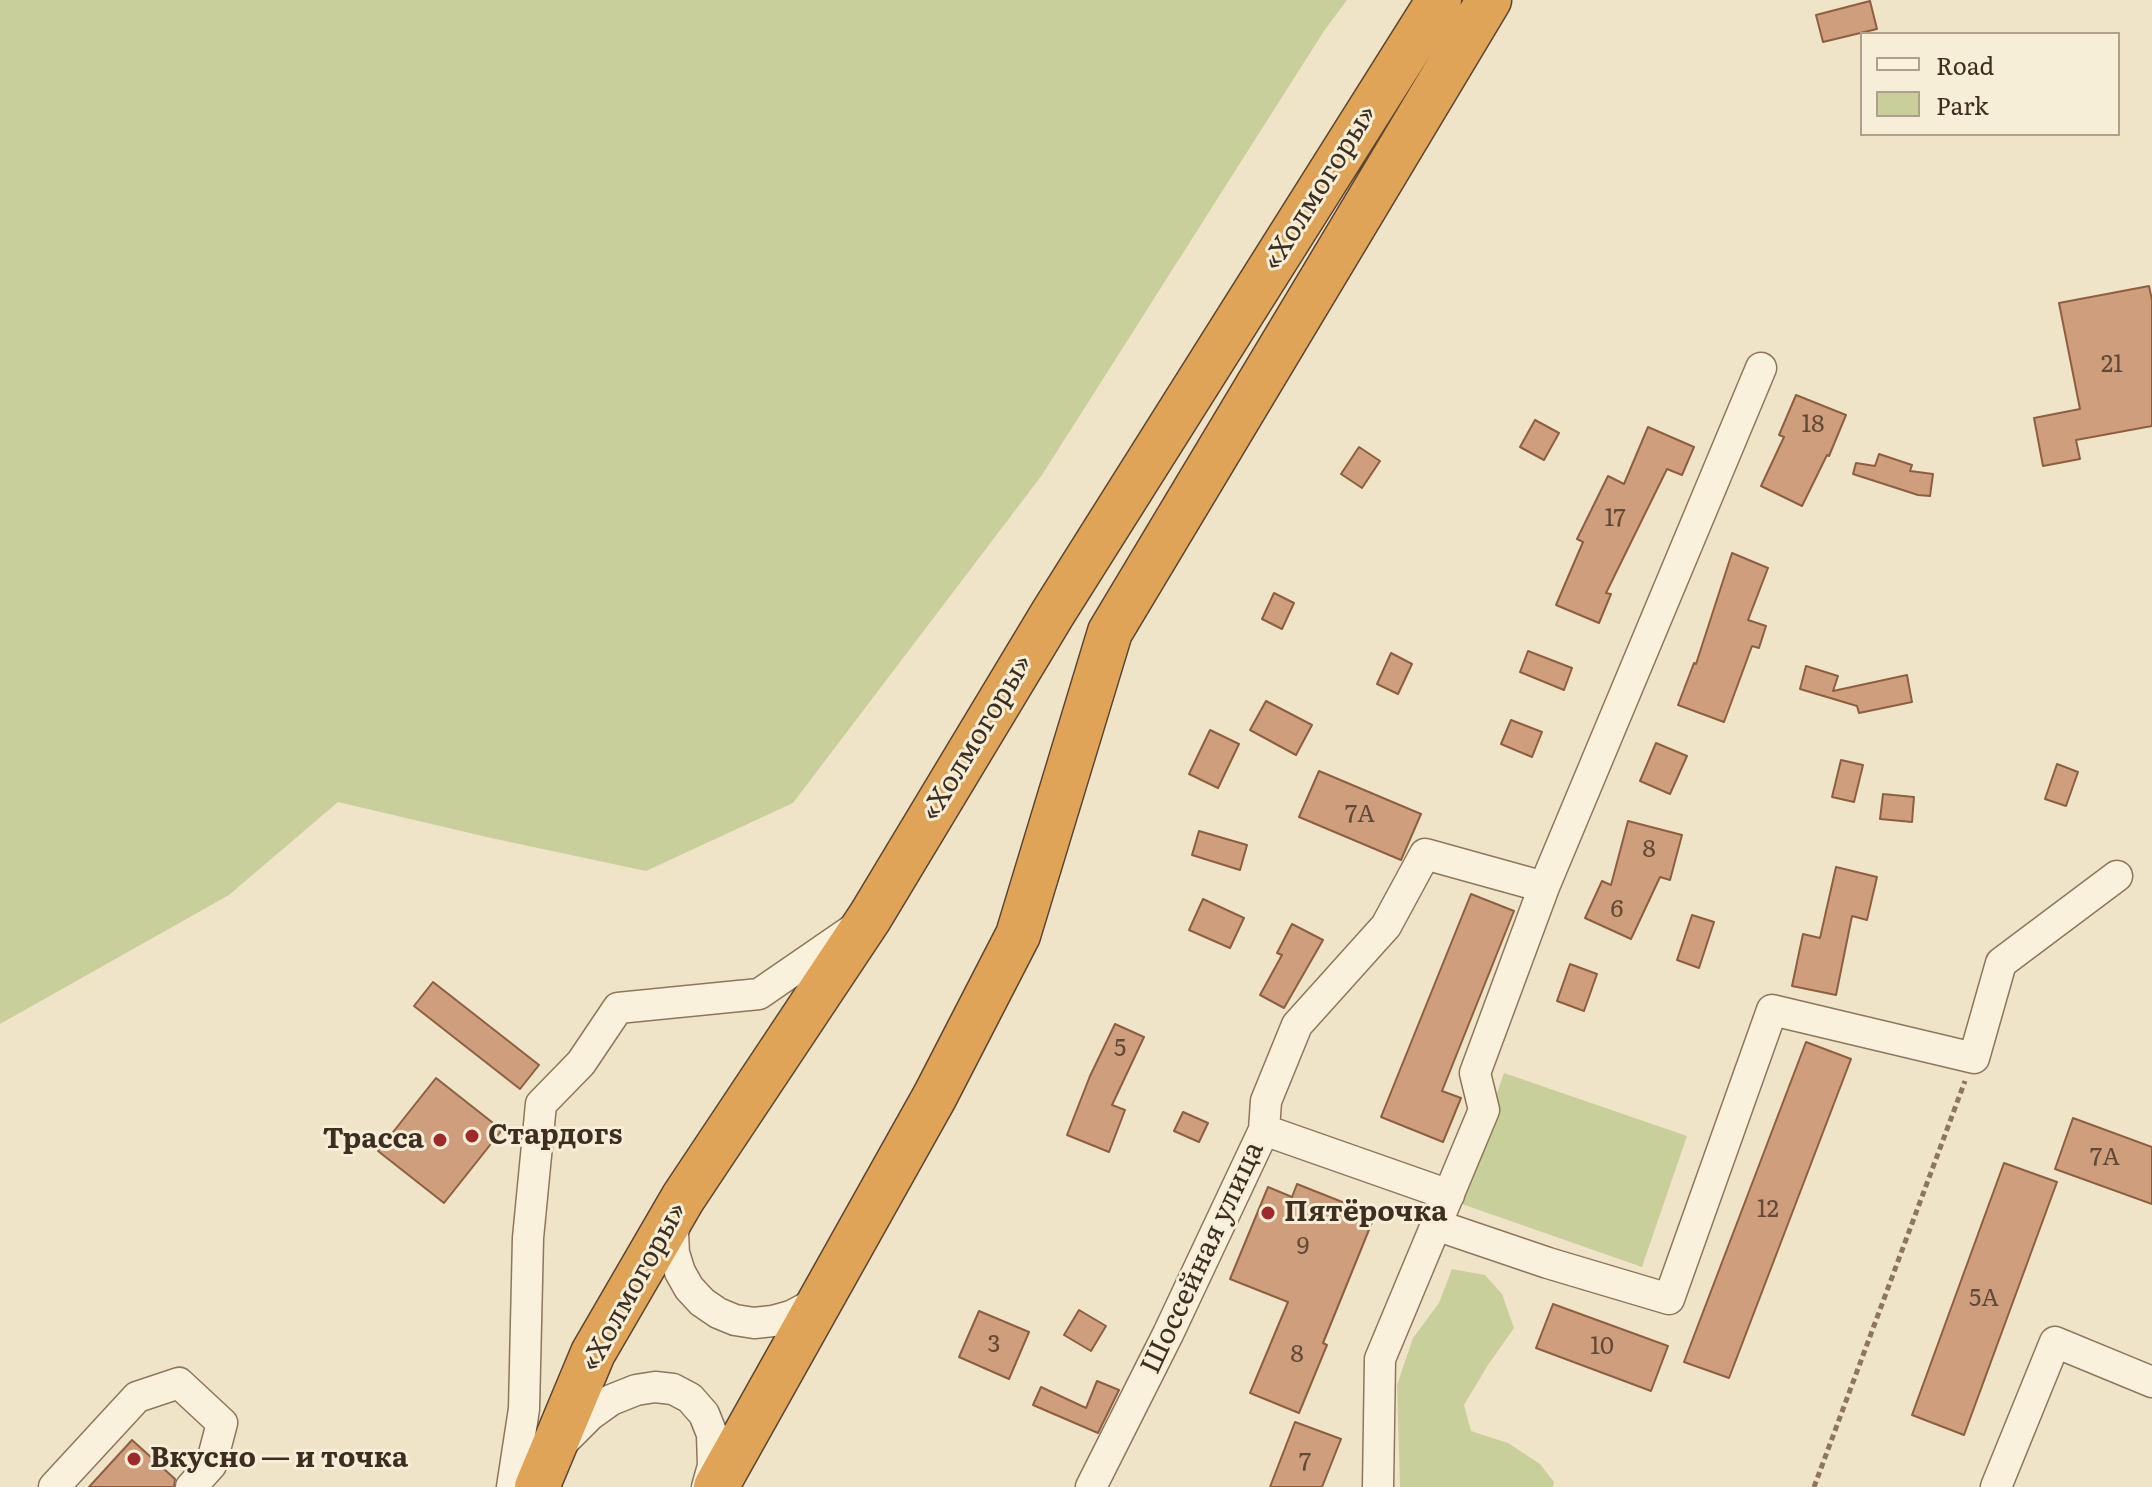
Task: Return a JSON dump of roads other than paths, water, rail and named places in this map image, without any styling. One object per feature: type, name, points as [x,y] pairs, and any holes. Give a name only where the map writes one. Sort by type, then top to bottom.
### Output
[{"type":"highway","name":"«Холмогоры»","points":[[544,1471],[593,1353],[683,1198],[870,917],[1053,613],[1439,0]]},
{"type":"highway","name":"«Холмогоры»","points":[[716,1487],[935,1096],[1018,935],[1110,632],[1489,0]]},
{"type":"street","points":[[1378,1487],[1380,1359],[1484,1110],[1475,1073],[1544,887],[1761,368]]},
{"type":"street","name":"Шоссейная улица","points":[[1091,1487],[1168,1334],[1264,1130],[1266,1101],[1297,1025],[1386,926],[1425,854],[1544,887]]},
{"type":"street","points":[[1436,1225],[1669,1299],[1772,1010],[1974,1058],[2001,963],[2117,876]]},
{"type":"street","points":[[512,1487],[524,1409],[528,1238],[541,1104],[581,1063],[618,1008],[759,994],[870,917]]},
{"type":"street","points":[[1264,1130],[1449,1195]]},
{"type":"street","points":[[683,1198],[673,1234],[677,1262],[689,1288],[718,1313],[754,1323],[791,1316],[808,1307],[833,1278]]},
{"type":"street","points":[[1996,1487],[2055,1342],[2152,1382]]},
{"type":"street","points":[[54,1487],[137,1397],[179,1383],[222,1423],[211,1465],[191,1487]]},
{"type":"street","points":[[544,1471],[590,1415],[611,1400],[636,1390],[655,1387],[673,1389],[690,1398],[704,1414],[712,1434],[713,1466],[707,1487]]},
{"type":"place","name":"Стардогs","points":[[472,1136]]},
{"type":"place","name":"Трасса","points":[[440,1140]]},
{"type":"place","name":"Пятёрочка","points":[[1268,1213]]},
{"type":"place","name":"Вкусно — и точка","points":[[134,1459]]}]
